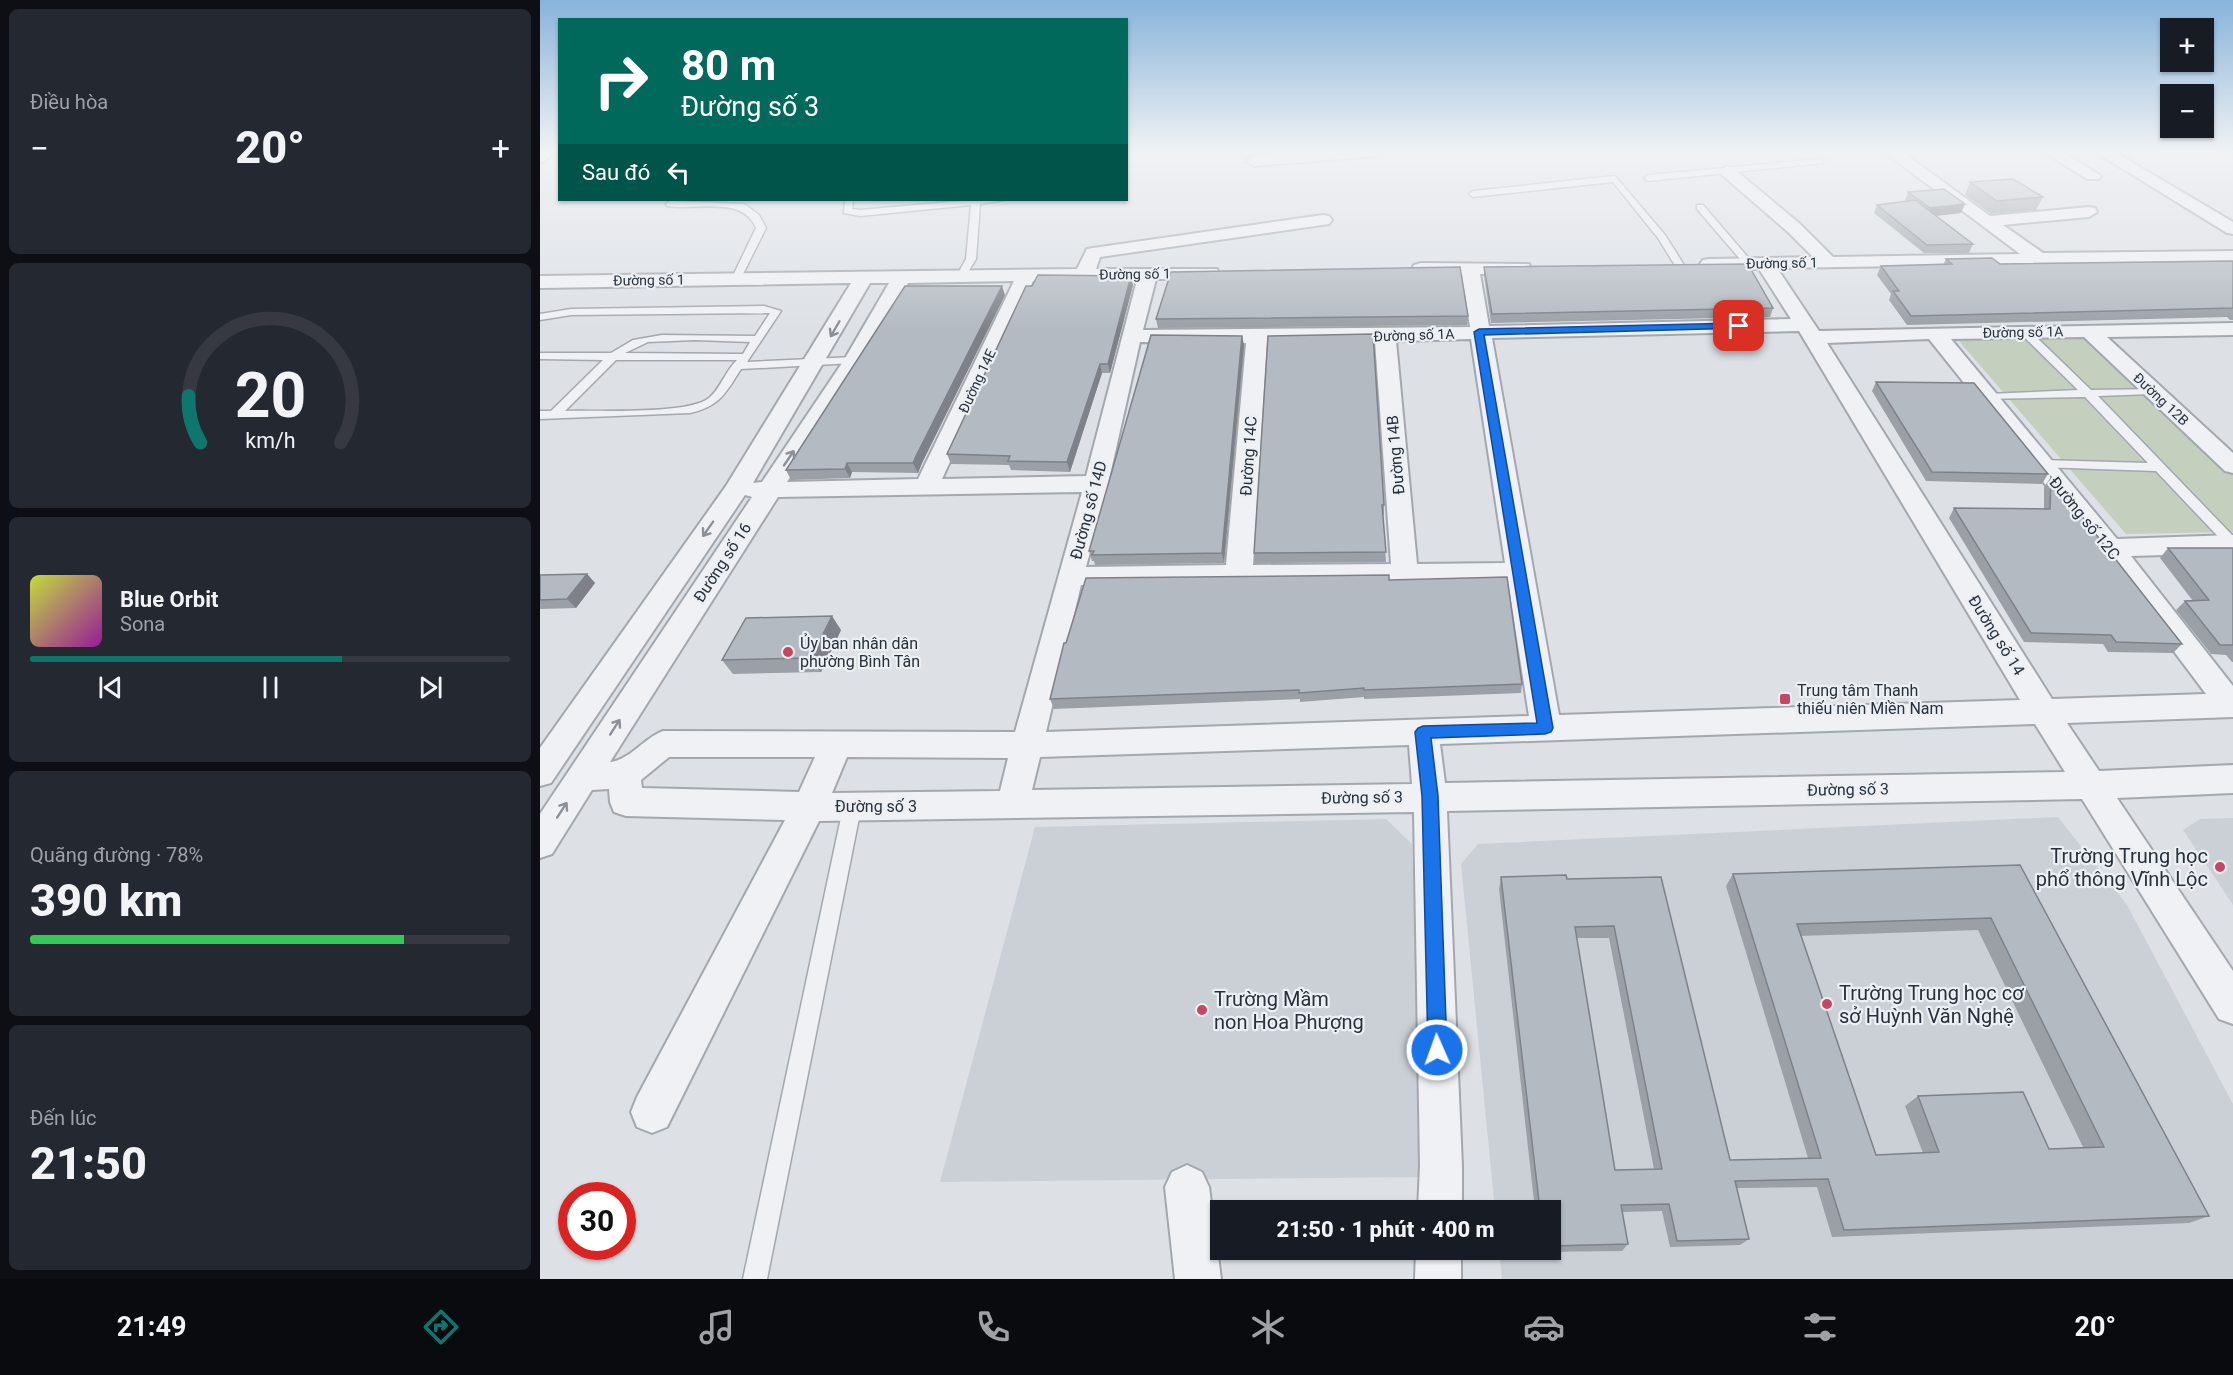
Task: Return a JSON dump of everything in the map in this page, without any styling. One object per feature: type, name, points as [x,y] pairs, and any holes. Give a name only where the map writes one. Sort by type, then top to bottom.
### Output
[{"type":"street","points":[[1774,211],[1828,262]]},
{"type":"street","points":[[1973,211],[2040,260]]},
{"type":"street","points":[[2203,211],[2233,229]]},
{"type":"street","points":[[1987,221],[2089,212]]},
{"type":"street","points":[[1084,275],[1093,253],[1323,220]]},
{"type":"street","points":[[2207,225],[2233,240]]},
{"type":"street","name":"Đường số 1","points":[[1656,265],[2233,256]]},
{"type":"street","name":"Đường số 14","points":[[1757,264],[1809,331],[2043,711],[2233,1005]]},
{"type":"street","points":[[1398,270],[1539,267]]},
{"type":"street","points":[[1470,269],[1545,728]]},
{"type":"street","name":"Đường số 1","points":[[540,282],[1231,273]]},
{"type":"street","name":"Đường số 14D","points":[[1013,803],[1148,274]]},
{"type":"street","name":"Đường 14E","points":[[927,486],[1026,276]]},
{"type":"street","name":"Đường số 16","points":[[540,843],[854,360],[901,278]]},
{"type":"street","name":"Đường số 16","points":[[540,773],[553,734],[647,617],[736,490],[864,279]]},
{"type":"street","points":[[2225,329],[2233,343]]},
{"type":"street","name":"Đường số 1A","points":[[1131,336],[1257,338],[1479,332],[1935,333],[2225,329]]},
{"type":"street","name":"Đường 12B","points":[[2089,332],[2233,466]]},
{"type":"street","name":"Đường số 12C","points":[[1935,333],[2110,548],[2232,705]]},
{"type":"street","name":"Đường 14B","points":[[1385,336],[1405,573]]},
{"type":"street","name":"Đường 14C","points":[[1239,575],[1257,338]]},
{"type":"street","points":[[736,490],[1096,484]]},
{"type":"street","points":[[2110,548],[2233,544]]},
{"type":"street","points":[[1070,576],[1518,572]]},
{"type":"street","points":[[647,617],[686,616]]},
{"type":"street","points":[[553,734],[583,777],[625,774],[663,744],[1027,746],[2232,705]]},
{"type":"street","points":[[1423,732],[1430,796],[1440,1200]]},
{"type":"street","points":[[652,1112],[810,806],[837,744]]},
{"type":"street","name":"Đường số 3","points":[[625,774],[626,802],[852,808],[1013,803],[2091,785],[2233,779]]},
{"type":"street","points":[[1188,1187],[1198,1279]]},
{"type":"street","points":[[1438,1279],[1439,1260]]},
{"type":"lane","points":[[737,278],[761,228],[756,217],[747,211]]},
{"type":"lane","points":[[847,211],[852,213],[876,211]]},
{"type":"lane","points":[[962,275],[971,259],[975,211]]},
{"type":"lane","points":[[1641,211],[1662,237],[1679,265]]},
{"type":"lane","points":[[1704,211],[1757,264]]},
{"type":"lane","points":[[540,317],[546,314],[582,311],[764,309],[776,311],[714,401],[704,408],[676,412],[540,415]]},
{"type":"lane","points":[[2025,332],[2159,466],[2233,544]]},
{"type":"lane","points":[[554,415],[614,356],[637,342],[757,339]]},
{"type":"lane","points":[[540,356],[614,356],[742,362],[854,360]]},
{"type":"lane","points":[[1988,397],[2153,391]]},
{"type":"lane","points":[[2042,464],[2159,466]]},
{"type":"lane","points":[[755,1279],[852,808]]},
{"type":"shaded area","name":"Trường Trung học cơ sở Huỳnh Văn Nghệ","points":[[2058,817],[2127,905],[2233,1104],[2233,1279],[1502,1279],[1500,1260],[1561,1260],[1561,1200],[1494,1200],[1461,864],[1478,844]]},
{"type":"shaded area","name":"Trường Trung học phổ thông Vĩnh Lộc","points":[[2233,818],[2233,905],[2183,830],[2200,819]]},
{"type":"shaded area","name":"Trường Mầm non Hoa Phượng","points":[[1386,819],[1412,844],[1424,1177],[940,1182],[1035,827]]},
{"type":"green space","points":[[2082,335],[2095,342],[2233,474],[2233,532],[2126,534],[1958,340]]},
{"type":"building","points":[[1884,211],[1929,211],[1973,244],[1927,245]]},
{"type":"building","points":[[1992,258],[2000,264],[2233,261],[2233,308],[1911,316],[1893,291],[1899,291],[1881,266],[1952,264],[1946,259]]},
{"type":"building","points":[[1748,264],[1773,308],[1492,314],[1484,267]]},
{"type":"building","points":[[1460,267],[1468,316],[1156,319],[1171,272]]},
{"type":"building","points":[[1038,275],[1131,276],[1108,364],[1100,364],[1067,462],[1008,461],[1010,456],[947,454],[1026,286],[1032,286]]},
{"type":"building","points":[[905,286],[1002,286],[913,463],[847,463],[845,469],[786,470]]},
{"type":"building","points":[[1373,334],[1386,552],[1254,553],[1268,336]]},
{"type":"building","points":[[1151,335],[1242,336],[1222,553],[1092,555],[1094,551],[1089,551]]},
{"type":"building","points":[[1876,382],[1974,383],[2048,474],[1932,472]]},
{"type":"building","points":[[2051,477],[2182,644],[2116,642],[2111,635],[2031,633],[1954,508],[2050,509]]},
{"type":"building","points":[[2168,548],[2233,548],[2233,645],[2220,645],[2185,601],[2209,600]]},
{"type":"building","points":[[587,574],[567,599],[540,600],[540,575]]},
{"type":"building","points":[[1389,575],[1389,580],[1507,577],[1522,684],[1364,690],[1364,688],[1299,693],[1299,690],[1050,699],[1064,643],[1066,643],[1086,578]]},
{"type":"building","points":[[832,616],[811,658],[722,660],[746,618]]},
{"type":"building","points":[[2020,865],[2209,1216],[1844,1230],[1828,1179],[1735,1181],[1749,1239],[1677,1241],[1669,1204],[1621,1205],[1628,1244],[1561,1246],[1561,1200],[1539,1200],[1501,877],[1566,875],[1567,879],[1661,877],[1730,1160],[1821,1158],[1733,874]],"holes":[[[1991,918],[2104,1147],[2049,1149],[2023,1092],[1918,1096],[1939,1152],[1876,1155],[1797,924]],[[1614,926],[1662,1169],[1615,1170],[1575,927]]]},
{"type":"place","name":"Ủy ban nhân dân phường Bình Tân","points":[[788,652]]},
{"type":"place","name":"Trung tâm Thanh thiếu niên Miền Nam","points":[[1785,699]]},
{"type":"place","name":"Trường Trung học phổ thông Vĩnh Lộc","points":[[2220,867]]},
{"type":"place","name":"Trường Trung học cơ sở Huỳnh Văn Nghệ","points":[[1827,1004]]},
{"type":"place","name":"Trường Mầm non Hoa Phượng","points":[[1202,1010]]},
{"type":"route","points":[[1437,1050],[1430,796],[1423,732],[1545,728],[1479,332],[1739,326]]}]
